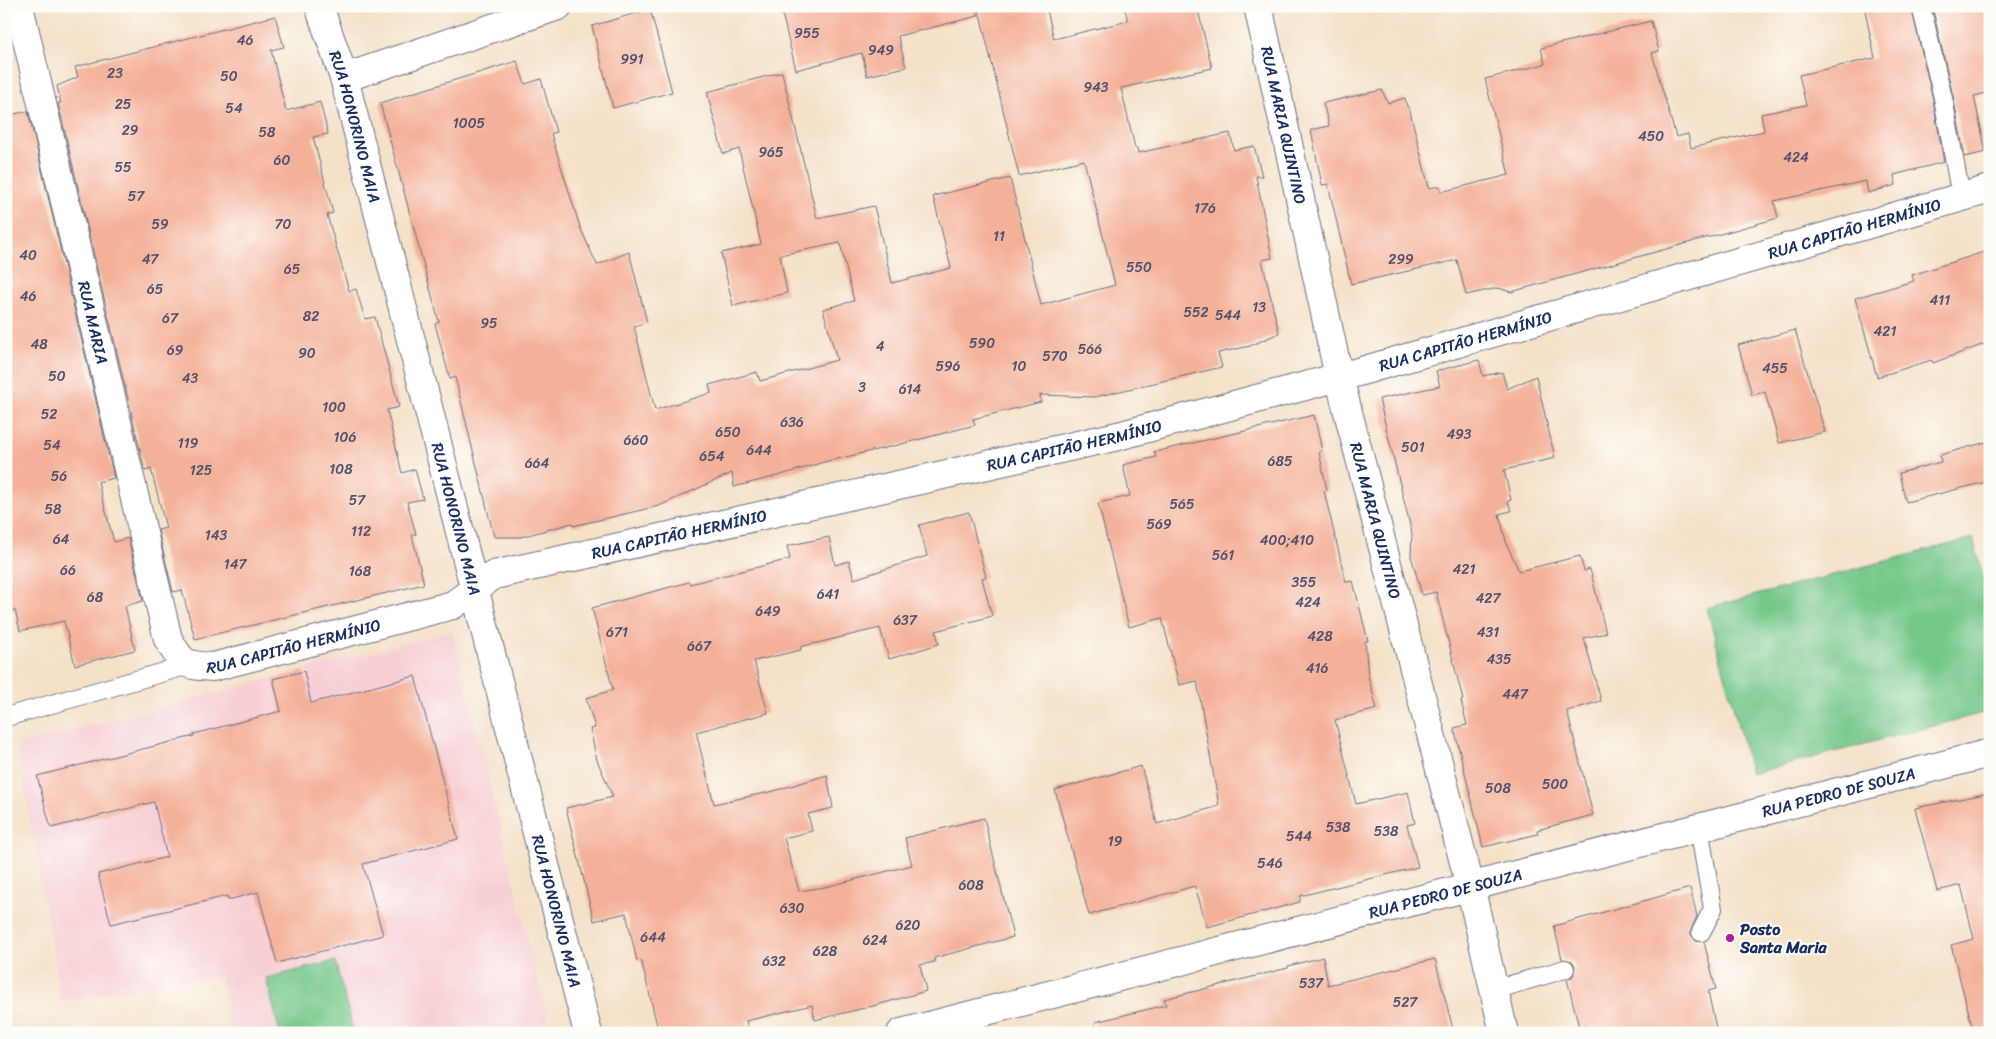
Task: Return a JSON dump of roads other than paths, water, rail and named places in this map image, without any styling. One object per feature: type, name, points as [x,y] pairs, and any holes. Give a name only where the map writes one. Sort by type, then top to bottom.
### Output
[{"type":"street","name":"RUA MARIA","points":[[19,6],[168,640]]},
{"type":"street","name":"RUA HONORINO MAIA","points":[[319,6],[344,78],[588,1033]]},
{"type":"street","points":[[344,78],[558,6]]},
{"type":"street","name":"RUA MARIA QUINTINO","points":[[1258,6],[1339,377],[1470,886],[1504,1033]]},
{"type":"street","name":"RUA CAPITÃO HERMÍNIO","points":[[168,640],[177,655],[189,665],[213,667],[453,606],[494,575],[1118,436],[1339,377],[1990,189]]},
{"type":"street","name":"RUA PEDRO DE SOUZA","points":[[901,1033],[1990,753]]},
{"type":"lane","points":[[1921,6],[1943,98],[1961,197]]},
{"type":"lane","points":[[6,718],[189,665]]},
{"type":"lane","points":[[1699,828],[1713,909],[1701,932]]},
{"type":"lane","points":[[1494,990],[1565,969]]},
{"type":"place","name":"Posto Santa Maria","points":[[1730,938]]}]
